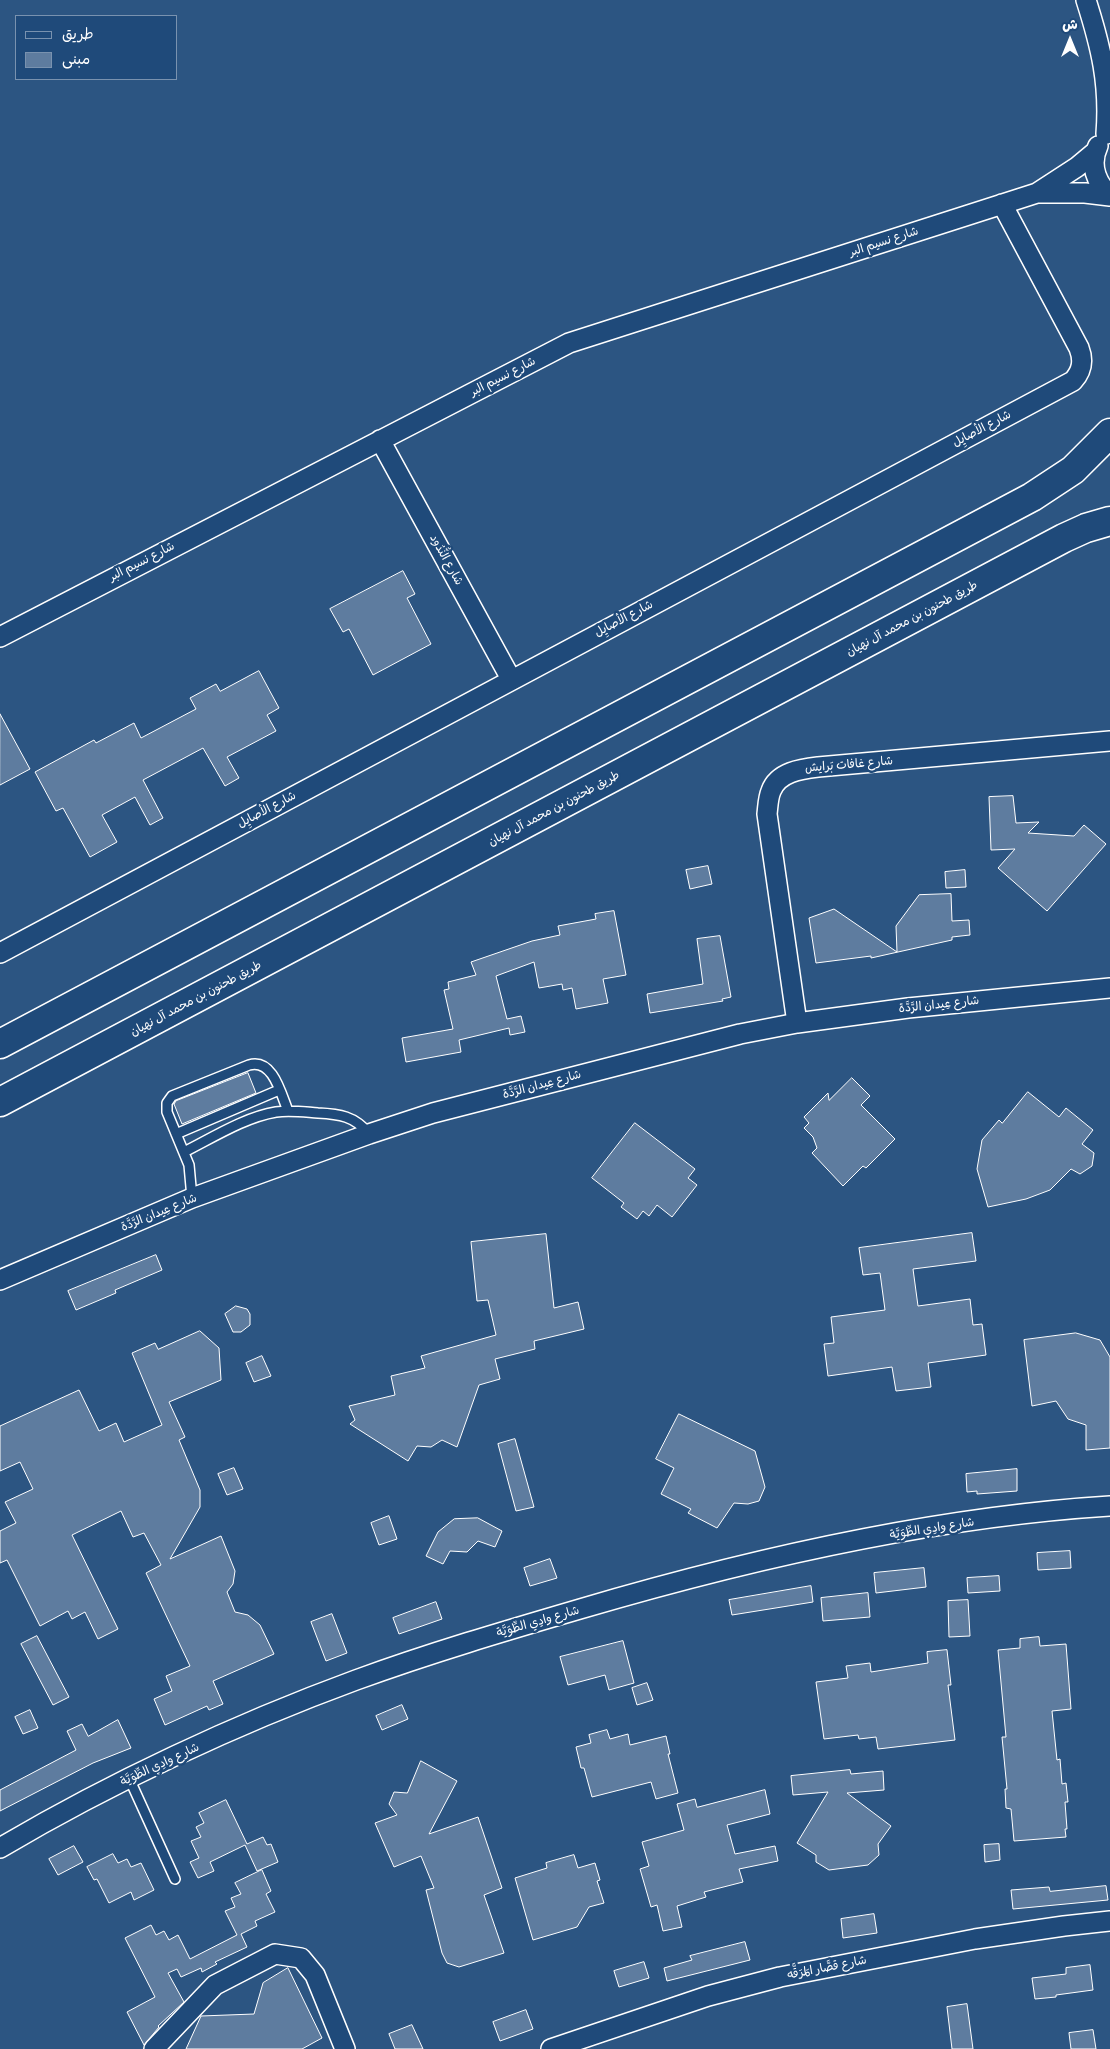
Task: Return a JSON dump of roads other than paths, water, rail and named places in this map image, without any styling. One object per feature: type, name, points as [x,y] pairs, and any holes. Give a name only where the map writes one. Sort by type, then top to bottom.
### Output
[{"type":"main road","points":[[0,1044],[1032,497],[1053,485],[1073,470],[1110,433]]},
{"type":"main road","name":"طريق طحنون بن محمد آل نهيان","points":[[0,1102],[1064,538],[1110,521]]},
{"type":"street","points":[[1086,0],[1108,73],[1108,133],[1095,152],[1094,164],[1095,176],[1101,187],[1110,196]]},
{"type":"street","name":"شارع نسيم البر","points":[[0,637],[569,343],[1037,193],[1077,167],[1095,152]]},
{"type":"street","name":"شارع نسيم البر","points":[[1037,193],[1085,193],[1110,196]]},
{"type":"street","name":"شارع الأصايِل","points":[[0,951],[1072,381],[1081,367],[1082,361],[1079,348],[1002,204]]},
{"type":"street","name":"شارع النُّدُود","points":[[380,440],[511,680]]},
{"type":"street","name":"شارع غافات بَرايش","points":[[797,1023],[766,814],[771,789],[779,780],[797,769],[804,768],[1110,741]]},
{"type":"street","name":"شارع عِيدان الرَّدَّة","points":[[0,1280],[192,1198],[433,1113],[721,1038],[797,1023],[908,1008],[1110,988]]},
{"type":"street","name":"شارع وادِي الطِّوَيَّة","points":[[0,1848],[129,1778],[240,1727],[354,1681],[471,1641],[649,1589],[798,1552],[924,1529],[1078,1508],[1110,1506]]},
{"type":"street","name":"شارع قصَّار المَرَقَّه","points":[[551,2049],[708,1996],[780,1977],[975,1939],[1064,1926],[1110,1922]]},
{"type":"street","points":[[154,2049],[215,1985],[275,1954],[301,1958],[315,1974],[345,2049]]},
{"type":"lane","points":[[192,1198],[191,1171],[166,1108],[169,1099],[176,1094],[254,1064],[265,1065],[269,1069],[288,1111]]},
{"type":"lane","points":[[176,1134],[279,1090]]},
{"type":"lane","points":[[184,1152],[254,1118],[277,1112],[343,1115],[358,1122],[369,1134]]},
{"type":"lane","points":[[129,1778],[175,1879]]}]
